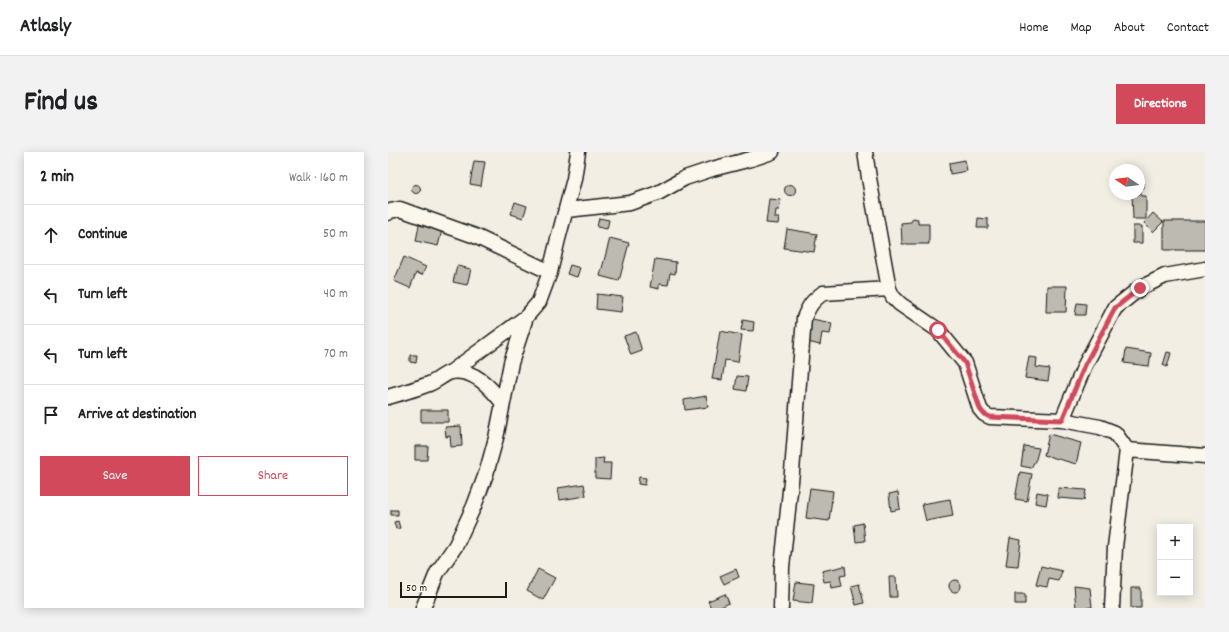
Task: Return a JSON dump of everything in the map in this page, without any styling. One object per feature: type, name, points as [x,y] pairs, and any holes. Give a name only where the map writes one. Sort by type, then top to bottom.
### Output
[{"type":"street","points":[[388,397],[430,384],[451,372],[526,317],[538,302],[550,272],[567,210],[578,152]]},
{"type":"street","points":[[567,210],[630,203],[658,193],[685,178],[772,152]]},
{"type":"street","points":[[865,152],[889,289],[900,304],[938,330],[965,363],[980,409],[984,414],[990,417],[1062,420],[1100,428],[1115,433],[1127,450],[1115,547],[1112,608]]},
{"type":"street","points":[[388,213],[390,211],[400,209],[468,234],[550,272]]},
{"type":"street","points":[[1062,420],[1085,365],[1115,308],[1140,288],[1165,276],[1205,269]]},
{"type":"street","points":[[780,608],[782,567],[792,472],[804,318],[809,305],[823,293],[889,289]]},
{"type":"street","points":[[423,608],[437,573],[456,545],[474,506],[486,474],[496,438],[511,363],[526,317]]},
{"type":"street","points":[[451,372],[466,372],[479,379],[490,387],[502,402]]},
{"type":"street","points":[[1127,450],[1205,456]]},
{"type":"building","points":[[965,160],[967,171],[950,174],[949,163]]},
{"type":"building","points":[[474,161],[485,162],[481,186],[470,184]]},
{"type":"building","points":[[414,185],[418,185],[420,189],[418,193],[414,193],[412,191],[412,187]]},
{"type":"building","points":[[788,185],[792,185],[794,186],[794,194],[788,195],[785,192],[785,188]]},
{"type":"building","points":[[1146,196],[1146,219],[1133,219],[1132,200],[1145,200]]},
{"type":"building","points":[[769,199],[781,200],[779,210],[776,210],[775,218],[779,218],[778,224],[766,223]]},
{"type":"building","points":[[515,202],[527,206],[523,218],[511,214]]},
{"type":"building","points":[[1153,213],[1163,222],[1153,232],[1144,223]]},
{"type":"building","points":[[599,218],[609,220],[607,229],[597,227]]},
{"type":"building","points":[[913,218],[918,219],[918,224],[929,224],[929,244],[902,244],[901,223],[911,222]]},
{"type":"building","points":[[978,218],[988,219],[988,228],[977,228]]},
{"type":"building","points":[[1164,221],[1205,221],[1205,250],[1164,250]]},
{"type":"building","points":[[419,225],[442,230],[438,246],[416,241]]},
{"type":"building","points":[[1133,226],[1142,226],[1142,243],[1133,243]]},
{"type":"building","points":[[787,229],[817,234],[814,252],[784,248]]},
{"type":"building","points":[[610,238],[629,243],[619,281],[600,276]]},
{"type":"building","points":[[404,257],[426,267],[422,275],[416,273],[410,288],[394,281]]},
{"type":"building","points":[[655,259],[676,262],[675,274],[670,273],[668,285],[659,284],[659,289],[650,287]]},
{"type":"building","points":[[570,265],[580,268],[577,277],[567,274]]},
{"type":"building","points":[[457,266],[471,269],[467,285],[453,282]]},
{"type":"building","points":[[1047,286],[1067,286],[1066,312],[1046,312]]},
{"type":"building","points":[[597,294],[623,297],[621,312],[596,309]]},
{"type":"building","points":[[1077,303],[1086,304],[1085,315],[1075,315]]},
{"type":"building","points":[[812,319],[832,323],[830,334],[822,333],[820,345],[808,342]]},
{"type":"building","points":[[743,320],[754,322],[753,331],[741,330]]},
{"type":"building","points":[[720,331],[742,335],[738,362],[725,360],[722,380],[712,379]]},
{"type":"building","points":[[636,332],[642,351],[631,355],[624,336]]},
{"type":"building","points":[[1126,349],[1151,353],[1149,366],[1124,363]]},
{"type":"building","points":[[1167,352],[1171,353],[1167,367],[1163,365]]},
{"type":"building","points":[[410,355],[417,355],[416,363],[410,362]]},
{"type":"building","points":[[1029,357],[1037,358],[1036,367],[1050,369],[1048,381],[1025,378]]},
{"type":"building","points":[[737,376],[748,377],[746,391],[735,389]]},
{"type":"building","points":[[706,396],[708,407],[685,410],[684,400]]},
{"type":"building","points":[[421,410],[448,410],[448,422],[421,422]]},
{"type":"building","points":[[461,426],[462,446],[451,447],[450,436],[446,437],[445,427]]},
{"type":"building","points":[[1049,434],[1081,443],[1076,464],[1044,455]]},
{"type":"building","points":[[415,446],[428,446],[427,460],[415,460]]},
{"type":"building","points":[[1024,446],[1039,448],[1036,459],[1031,468],[1021,466]]},
{"type":"building","points":[[604,458],[603,463],[611,463],[610,479],[595,478],[595,459]]},
{"type":"building","points":[[1020,472],[1032,474],[1027,501],[1015,499]]},
{"type":"building","points":[[639,477],[646,478],[645,485],[638,484]]},
{"type":"building","points":[[584,484],[586,496],[560,500],[558,488]]},
{"type":"building","points":[[810,488],[833,491],[829,521],[806,518]]},
{"type":"building","points":[[1059,488],[1086,490],[1084,500],[1058,498]]},
{"type":"building","points":[[898,492],[900,509],[891,511],[889,494]]},
{"type":"building","points":[[1037,492],[1048,494],[1046,505],[1035,503]]},
{"type":"building","points":[[950,499],[953,516],[926,521],[922,504]]},
{"type":"building","points":[[391,510],[398,510],[398,515],[391,515]]},
{"type":"building","points":[[398,521],[400,528],[396,529],[394,522]]},
{"type":"building","points":[[863,523],[865,541],[856,542],[854,525]]},
{"type":"building","points":[[1010,538],[1021,540],[1018,566],[1006,565]]},
{"type":"building","points":[[845,566],[846,575],[840,576],[842,586],[832,588],[831,581],[824,582],[822,571]]},
{"type":"building","points":[[1041,566],[1062,571],[1059,581],[1049,579],[1047,587],[1036,585]]},
{"type":"building","points":[[538,569],[555,578],[543,600],[527,591]]},
{"type":"building","points":[[736,569],[739,577],[724,584],[720,576]]},
{"type":"building","points":[[889,577],[896,577],[897,597],[890,597]]},
{"type":"building","points":[[953,580],[957,580],[961,586],[957,592],[953,592],[949,588],[949,584]]},
{"type":"building","points":[[796,582],[814,584],[812,603],[793,601]]},
{"type":"building","points":[[859,584],[864,603],[856,605],[851,586]]},
{"type":"building","points":[[1074,586],[1090,588],[1092,607],[1076,608]]},
{"type":"building","points":[[1131,588],[1141,588],[1141,608],[1131,608]]},
{"type":"building","points":[[725,594],[729,603],[719,608],[711,608],[708,601]]},
{"type":"building","points":[[1015,594],[1025,594],[1025,604],[1015,604]]},
{"type":"route","points":[[938,330],[965,363],[980,409],[984,414],[990,417],[1062,420],[1085,365],[1115,308],[1140,288]]}]
